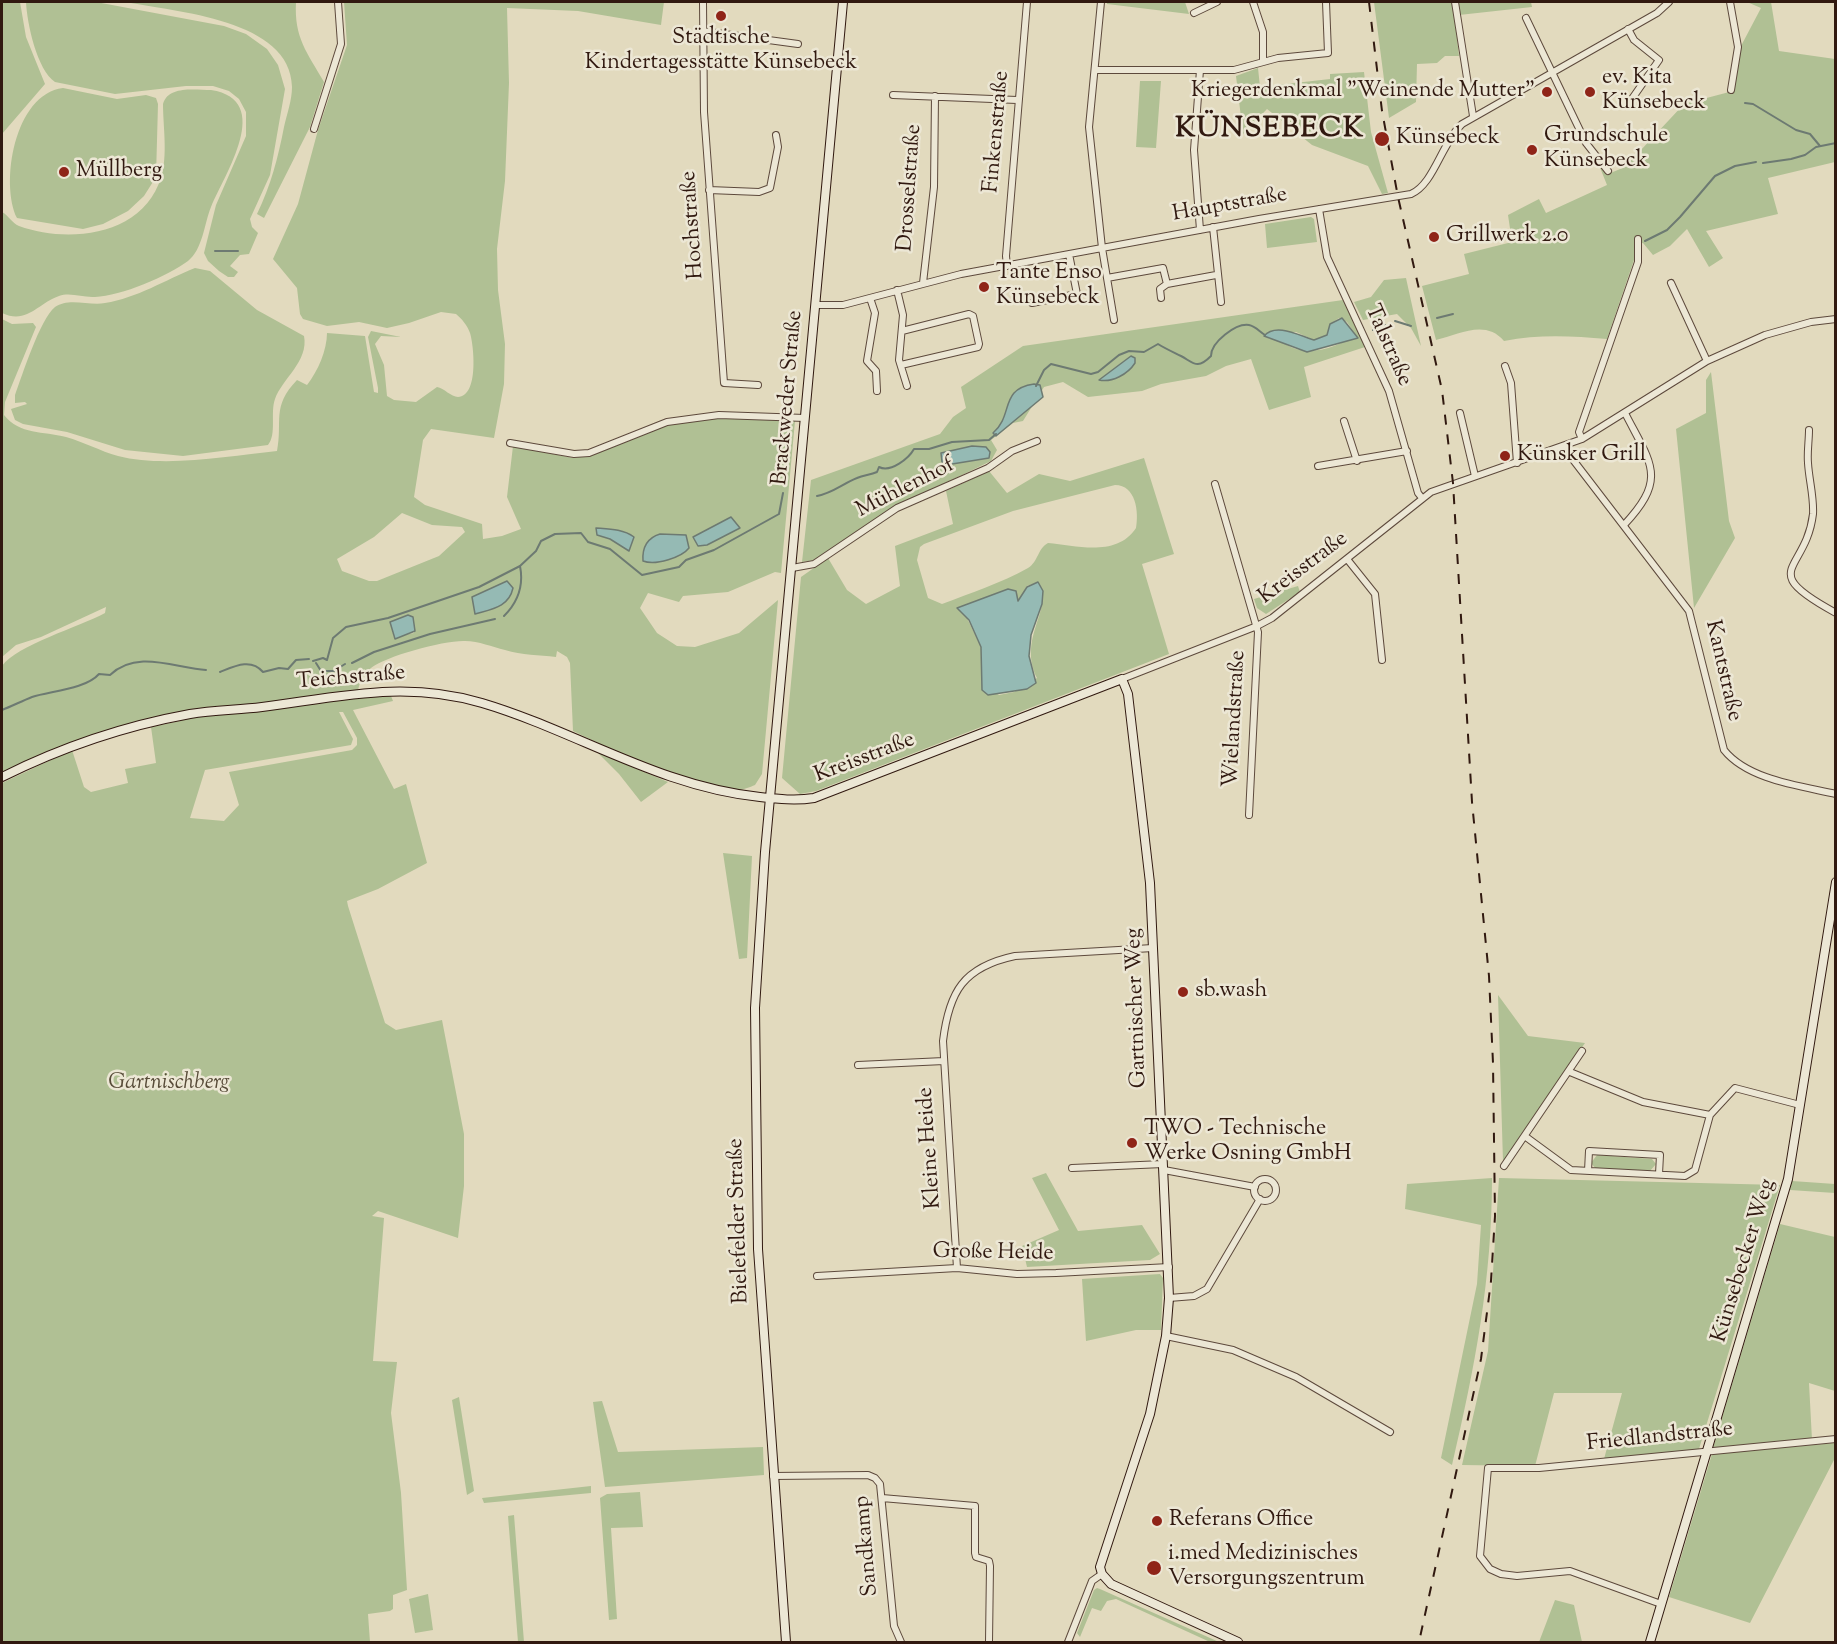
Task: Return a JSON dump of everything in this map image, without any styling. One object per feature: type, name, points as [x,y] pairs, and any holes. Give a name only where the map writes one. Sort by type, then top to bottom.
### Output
[{"type":"street","points":[[314,129],[341,44],[338,2]]},
{"type":"street","name":"Hochstraße","points":[[703,2],[702,31],[709,190],[724,383],[758,385]]},
{"type":"street","name":"Brackweder Straße","points":[[771,798],[843,2]]},
{"type":"street","name":"Finkenstraße","points":[[1007,266],[1017,100],[1027,2]]},
{"type":"street","points":[[1101,2],[1089,127],[1102,248],[1114,320]]},
{"type":"street","points":[[1194,13],[1217,2]]},
{"type":"street","points":[[1253,2],[1263,32],[1263,61]]},
{"type":"street","points":[[1096,70],[1234,70],[1263,61],[1328,53],[1326,2]]},
{"type":"street","points":[[1455,2],[1473,116]]},
{"type":"street","name":"Hauptstraße","points":[[816,305],[836,306],[923,283],[1007,266],[1213,227],[1412,194],[1422,188],[1449,137],[1473,116],[1657,13],[1669,2]]},
{"type":"street","points":[[1730,2],[1738,47],[1731,90]]},
{"type":"street","points":[[1526,18],[1586,143],[1608,171]]},
{"type":"street","points":[[1628,29],[1634,40],[1659,60],[1629,103]]},
{"type":"street","points":[[702,31],[798,44]]},
{"type":"street","points":[[1200,70],[1194,150],[1200,230]]},
{"type":"street","points":[[893,94],[1017,100]]},
{"type":"street","name":"Drosselstraße","points":[[923,283],[934,187],[935,96]]},
{"type":"street","points":[[709,190],[759,192],[770,188],[778,147],[776,135]]},
{"type":"street","name":"Talstraße","points":[[1319,209],[1327,257],[1389,390],[1418,493],[1422,498]]},
{"type":"street","points":[[1213,227],[1216,275],[1221,302]]},
{"type":"street","points":[[1582,439],[1579,432],[1638,262],[1638,239]]},
{"type":"street","points":[[1032,303],[1077,294],[1069,254]]},
{"type":"street","points":[[1107,278],[1163,268],[1167,284]]},
{"type":"street","points":[[1161,298],[1160,290],[1167,284],[1216,275]]},
{"type":"street","points":[[1671,283],[1707,361]]},
{"type":"street","points":[[897,290],[903,315],[901,365],[907,386]]},
{"type":"street","points":[[870,298],[875,313],[867,361],[876,371],[877,391]]},
{"type":"street","points":[[901,365],[978,347],[980,344],[973,316],[969,314],[902,330]]},
{"type":"street","name":"Kreisstraße","points":[[771,798],[814,798],[1257,626],[1347,559],[1422,498],[1446,486],[1564,448],[1707,361],[1765,335],[1811,322],[1836,319]]},
{"type":"street","points":[[1505,366],[1511,383],[1517,463]]},
{"type":"street","points":[[1624,525],[1649,493],[1653,469],[1625,412]]},
{"type":"street","points":[[1460,413],[1475,476]]},
{"type":"street","points":[[510,443],[568,453],[590,453],[667,422],[719,415],[805,418]]},
{"type":"street","points":[[1344,421],[1357,460]]},
{"type":"street","points":[[1809,430],[1808,463],[1813,512],[1809,531],[1793,561],[1791,576],[1797,590],[1836,613]]},
{"type":"street","name":"Mühlenhof","points":[[792,568],[814,564],[897,508],[988,468],[1011,451],[1038,441]]},
{"type":"street","name":"Kantstraße","points":[[1564,448],[1692,617],[1724,750],[1736,762],[1755,772],[1836,794]]},
{"type":"street","points":[[1318,466],[1407,451]]},
{"type":"street","name":"Wielandstraße","points":[[1215,484],[1257,626],[1249,815]]},
{"type":"street","points":[[1347,559],[1375,594],[1382,660]]},
{"type":"street","name":"Gartnischer Weg","points":[[1068,1642],[1092,1581],[1102,1574],[1101,1560],[1150,1414],[1166,1336],[1169,1267],[1150,883],[1140,780],[1128,694],[1122,679]]},
{"type":"street","name":"Teichstraße","points":[[2,777],[51,752],[149,723],[192,714],[358,693],[410,690],[436,692],[483,703],[691,784],[771,798]]},
{"type":"street","name":"Bielefelder Straße","points":[[771,798],[757,968],[754,1112],[758,1249],[786,1642]]},
{"type":"street","name":"Künsebecker Weg","points":[[1650,1642],[1788,1179],[1836,882]]},
{"type":"street","name":"Kleine Heide","points":[[957,1268],[943,1041],[948,1007],[958,989],[982,966],[1015,956],[1154,948]]},
{"type":"street","points":[[1504,1166],[1526,1137],[1582,1051]]},
{"type":"street","name":"Kleine Heide","points":[[858,1065],[944,1061]]},
{"type":"street","points":[[1570,1072],[1643,1102],[1710,1115]]},
{"type":"street","points":[[1526,1137],[1571,1170],[1685,1176],[1695,1170],[1710,1115],[1735,1088],[1800,1105]]},
{"type":"street","points":[[1588,1171],[1589,1151],[1660,1155],[1659,1174]]},
{"type":"street","points":[[1072,1168],[1164,1167],[1255,1186]]},
{"type":"street","points":[[1263,1179],[1270,1180],[1275,1185],[1273,1197],[1260,1199],[1255,1192],[1255,1186],[1263,1179]]},
{"type":"street","points":[[1168,1298],[1194,1296],[1207,1289],[1260,1199]]},
{"type":"street","name":"Große Heide","points":[[817,1276],[957,1268],[1017,1274],[1056,1274],[1169,1267]]},
{"type":"street","points":[[1166,1336],[1233,1350],[1296,1377],[1390,1432]]},
{"type":"street","name":"Friedlandstraße","points":[[1661,1604],[1570,1571],[1517,1576],[1490,1569],[1480,1556],[1488,1468],[1539,1468],[1836,1439]]},
{"type":"street","name":"Sandkamp","points":[[773,1476],[868,1475],[880,1484],[883,1537],[894,1626],[901,1642]]},
{"type":"street","points":[[882,1498],[975,1506],[975,1553],[976,1557],[988,1561],[990,1566],[989,1642]]},
{"type":"street","points":[[1102,1574],[1111,1584],[1238,1642]]},
{"type":"green space","points":[[2,2],[20,2],[26,37],[45,84],[2,134]]},
{"type":"green space","points":[[26,2],[96,2],[224,26],[246,34],[267,49],[278,65],[285,89],[270,175],[250,219],[252,227],[258,233],[249,254],[240,255],[230,266],[238,272],[234,277],[228,277],[219,271],[208,261],[204,253],[216,205],[246,136],[246,112],[239,99],[229,91],[213,86],[186,86],[115,94],[55,82],[38,57],[28,22]]},
{"type":"green space","points":[[126,2],[296,2],[299,35],[324,82],[310,127],[264,218],[257,214],[274,171],[291,97],[292,87],[287,64],[273,46],[252,33],[227,23],[200,15]]},
{"type":"green space","name":"Gartnischberg","points":[[344,2],[664,2],[661,25],[578,11],[507,8],[509,83],[505,181],[497,249],[498,290],[505,344],[504,384],[494,438],[431,429],[423,440],[414,497],[425,505],[482,524],[483,539],[502,536],[521,529],[507,497],[513,446],[573,458],[596,454],[651,428],[684,421],[719,418],[795,421],[781,573],[775,572],[728,592],[683,596],[679,602],[648,593],[640,608],[657,633],[677,646],[695,647],[739,633],[778,600],[762,774],[755,785],[746,788],[737,790],[719,788],[654,768],[573,731],[570,663],[567,657],[557,651],[556,657],[530,655],[475,642],[456,641],[402,654],[379,663],[365,674],[361,680],[358,696],[391,696],[393,701],[353,710],[394,789],[406,784],[427,863],[378,889],[347,901],[348,906],[385,1023],[396,1030],[442,1020],[464,1134],[464,1186],[458,1238],[378,1211],[372,1216],[384,1218],[373,1361],[397,1362],[391,1413],[401,1493],[407,1590],[393,1595],[393,1609],[390,1611],[368,1614],[370,1642],[2,1642],[2,783],[72,750],[84,787],[91,792],[128,783],[125,769],[156,763],[151,727],[180,721],[179,713],[110,729],[66,744],[2,773],[2,666],[10,658],[34,644],[105,613],[106,607],[41,637],[16,645],[2,657],[2,319],[12,324],[33,323],[36,327],[5,402],[4,415],[17,426],[25,429],[66,437],[111,454],[136,459],[197,460],[277,451],[281,406],[284,398],[297,380],[307,385],[311,379],[324,353],[327,333],[365,336],[374,392],[378,393],[378,388],[368,337],[371,331],[401,337],[381,336],[375,344],[384,365],[387,396],[394,400],[416,402],[437,387],[455,397],[465,394],[472,380],[473,348],[469,330],[456,314],[441,312],[387,328],[359,322],[327,326],[303,319],[300,314],[297,288],[273,259],[298,204],[318,130],[347,45]],"holes":[[[402,513],[432,525],[462,527],[465,532],[439,556],[377,581],[369,581],[342,571],[337,559],[374,537]],[[413,617],[414,633],[394,637],[390,622]],[[339,712],[343,712],[357,738],[357,745],[352,750],[229,772],[239,805],[224,821],[190,818],[205,770],[351,745],[353,739]]]},
{"type":"green space","points":[[1107,2],[1185,2],[1189,14],[1107,4]]},
{"type":"green space","points":[[1374,2],[1453,2],[1459,56],[1445,56],[1437,63],[1417,64],[1416,102],[1389,118]]},
{"type":"green space","points":[[1457,2],[1531,2],[1532,7],[1459,15]]},
{"type":"green space","points":[[1747,2],[1771,2],[1779,51],[1835,59],[1835,162],[1768,178],[1778,214],[1706,231],[1723,258],[1709,267],[1687,229],[1670,246],[1653,255],[1643,243],[1634,245],[1634,260],[1607,339],[1556,336],[1504,341],[1497,334],[1481,329],[1436,340],[1422,286],[1469,274],[1464,254],[1512,242],[1508,215],[1539,199],[1546,213],[1607,185],[1599,165],[1608,174],[1625,167],[1684,104],[1733,91],[1741,46],[1761,8]]},
{"type":"green space","points":[[1258,68],[1260,87],[1330,79],[1330,74],[1364,72],[1371,132],[1388,193],[1382,194],[1368,166],[1312,145],[1267,109],[1243,134],[1236,76]]},
{"type":"green space","points":[[1140,81],[1161,81],[1156,148],[1136,147]]},
{"type":"green space","points":[[63,88],[117,99],[146,95],[156,98],[158,104],[156,177],[144,196],[128,211],[103,224],[83,229],[17,218],[12,203],[11,164],[15,142],[22,123],[33,106],[46,94]]},
{"type":"green space","points":[[211,90],[230,97],[240,108],[243,123],[234,159],[211,207],[200,243],[193,256],[169,273],[118,293],[95,297],[64,295],[52,299],[25,315],[11,316],[2,313],[2,212],[19,226],[59,234],[81,234],[122,223],[139,212],[152,197],[161,177],[165,150],[163,104],[166,98],[176,91]]},
{"type":"green space","points":[[1311,217],[1314,219],[1317,242],[1267,248],[1265,224]]},
{"type":"green space","points":[[195,268],[210,271],[257,310],[304,336],[303,354],[275,399],[273,429],[268,445],[183,456],[125,450],[67,432],[23,424],[15,420],[11,409],[27,404],[25,402],[15,403],[15,395],[22,375],[43,323],[55,307],[73,302],[99,304],[117,301]]},
{"type":"green space","points":[[1406,278],[1421,346],[1411,328],[1397,314],[1363,320],[1354,302],[1371,297],[1384,280]]},
{"type":"green space","points":[[1343,300],[1365,347],[1304,367],[1311,397],[1269,410],[1251,359],[1226,366],[1206,376],[1161,384],[1142,391],[1088,397],[1063,382],[1044,387],[1023,421],[1013,423],[991,440],[997,450],[991,461],[896,507],[815,560],[802,562],[811,480],[940,434],[953,417],[966,408],[961,387],[1023,346]],"holes":[[[1339,318],[1347,322],[1355,334],[1342,343],[1320,350],[1296,349],[1269,339],[1268,332],[1296,332],[1314,340],[1327,335],[1330,324]]]},
{"type":"green space","points":[[1711,372],[1729,521],[1735,538],[1694,608],[1676,429],[1706,413],[1706,380]]},
{"type":"green space","points":[[1144,458],[1174,554],[1142,564],[1169,654],[816,791],[800,794],[782,778],[801,577],[828,558],[847,590],[866,604],[900,586],[895,546],[953,524],[946,491],[989,471],[1007,493],[1039,474],[1070,481]],"holes":[[[1115,485],[1128,489],[1136,507],[1136,528],[1128,537],[1118,543],[1096,548],[1048,543],[1028,568],[986,588],[942,604],[928,598],[917,560],[920,547],[924,544],[1013,511]],[[1038,582],[1042,592],[1042,603],[1031,650],[1037,678],[1014,692],[999,695],[981,682],[981,647],[966,616],[1019,601],[1027,586]]]},
{"type":"green space","points":[[1298,586],[1300,592],[1266,614],[1257,608],[1254,599]]},
{"type":"green space","points":[[597,752],[668,782],[641,802],[619,774]]},
{"type":"green space","points":[[723,853],[752,856],[747,958],[739,959]]},
{"type":"green space","points":[[1498,995],[1528,1036],[1585,1043],[1503,1162]]},
{"type":"green space","points":[[1597,1155],[1652,1159],[1656,1164],[1650,1171],[1596,1169],[1591,1163]]},
{"type":"green space","points":[[1046,1173],[1078,1231],[1142,1225],[1160,1254],[1150,1260],[1027,1267],[1022,1246],[1059,1230],[1032,1178]]},
{"type":"green space","points":[[1492,1178],[1489,1252],[1481,1323],[1452,1465],[1441,1458],[1477,1284],[1481,1225],[1405,1209],[1407,1184]]},
{"type":"green space","points":[[1499,1178],[1780,1185],[1699,1449],[1604,1459],[1622,1393],[1554,1393],[1535,1466],[1462,1465],[1488,1351]]},
{"type":"green space","points":[[1792,1181],[1835,1184],[1835,1193],[1790,1190]]},
{"type":"green space","points":[[1780,1224],[1835,1237],[1835,1391],[1809,1383],[1812,1440],[1713,1448]]},
{"type":"green space","points":[[1160,1274],[1163,1278],[1161,1330],[1136,1330],[1086,1341],[1082,1279]]},
{"type":"green space","points":[[459,1397],[474,1491],[467,1495],[452,1400]]},
{"type":"green space","points":[[602,1401],[618,1452],[763,1447],[764,1475],[605,1487],[593,1402]]},
{"type":"green space","points":[[1835,1443],[1835,1458],[1750,1623],[1669,1597],[1712,1454]]},
{"type":"green space","points":[[591,1486],[591,1493],[484,1503],[482,1498]]},
{"type":"green space","points":[[640,1492],[643,1527],[611,1528],[617,1619],[609,1620],[600,1498],[607,1494]]},
{"type":"green space","points":[[514,1515],[524,1642],[518,1642],[508,1516]]},
{"type":"green space","points":[[1097,1588],[1219,1642],[1210,1642],[1116,1599],[1107,1601],[1101,1611],[1092,1608],[1080,1637],[1077,1633],[1094,1590]]},
{"type":"green space","points":[[428,1594],[433,1630],[415,1633],[409,1599]]},
{"type":"green space","points":[[1555,1600],[1574,1605],[1582,1642],[1539,1642]]},
{"type":"water","points":[[1342,318],[1358,338],[1307,352],[1264,336],[1269,332],[1281,330],[1314,340],[1327,335],[1330,324]]},
{"type":"water","points":[[1131,356],[1135,358],[1135,363],[1124,374],[1114,379],[1099,380]]},
{"type":"water","points":[[1040,385],[1043,397],[996,436],[993,433],[1003,418],[1011,397],[1023,387]]},
{"type":"water","points":[[972,446],[986,447],[990,452],[989,458],[946,465],[942,462],[941,453]]},
{"type":"water","points":[[731,517],[740,528],[707,545],[698,546],[693,537]]},
{"type":"water","points":[[596,528],[630,534],[634,537],[629,551],[610,539],[597,535]]},
{"type":"water","points":[[660,534],[686,535],[689,548],[681,555],[668,560],[643,561],[646,544]]},
{"type":"water","points":[[507,581],[513,588],[508,599],[499,606],[475,614],[472,597]]},
{"type":"water","points":[[1038,582],[1043,591],[1042,604],[1031,635],[1029,656],[1036,683],[1027,689],[988,695],[982,690],[981,647],[969,620],[957,608],[1008,589],[1016,591],[1018,601],[1027,587]]},
{"type":"water","points":[[408,615],[413,617],[415,631],[395,639],[390,622]]},
{"type":"waterway","points":[[1745,103],[1753,104],[1796,130],[1810,134],[1820,146]]},
{"type":"waterway","points":[[1763,163],[1791,159],[1805,155],[1816,147],[1836,143]]},
{"type":"waterway","points":[[1645,241],[1667,230],[1715,176],[1735,166],[1756,162]]},
{"type":"waterway","points":[[215,251],[238,251]]},
{"type":"waterway","points":[[1437,318],[1453,314]]},
{"type":"waterway","points":[[1395,321],[1411,326]]},
{"type":"waterway","points":[[1036,386],[1044,370],[1051,364],[1091,374],[1098,372],[1119,355],[1129,351],[1144,352],[1158,344],[1199,364],[1211,356],[1215,345],[1231,330],[1249,325],[1265,335]]},
{"type":"waterway","points":[[1373,330],[1385,325]]},
{"type":"waterway","points":[[817,496],[857,478],[877,472],[879,467],[894,466],[904,460],[914,449],[929,449],[952,442],[989,440],[996,434]]},
{"type":"waterway","points":[[313,661],[323,658],[327,660],[333,638],[346,627],[388,618],[479,587],[520,566],[536,551],[541,541],[555,534],[581,533],[588,542],[610,549],[642,575],[679,567],[686,560],[714,550],[779,514],[783,493]]},
{"type":"waterway","points":[[504,616],[519,593],[520,566]]},
{"type":"waterway","points":[[352,663],[374,652],[430,634],[495,619]]},
{"type":"waterway","points":[[220,672],[243,664],[253,665],[263,672],[279,668],[288,669],[296,660],[309,659]]},
{"type":"waterway","points":[[2,710],[32,697],[86,683],[99,674],[110,675],[132,663],[156,662],[206,670]]},
{"type":"waterway","points":[[316,663],[321,671],[334,671],[345,664]]},
{"type":"railway","points":[[1369,2],[1382,111],[1398,197],[1442,390],[1453,483],[1472,802],[1489,976],[1493,1063],[1495,1216],[1491,1281],[1481,1359],[1419,1642]]},
{"type":"place","name":"Städtische Kindertagesstätte Künsebeck","points":[[721,16]]},
{"type":"place","name":"Kriegerdenkmal \"Weinende Mutter\"","points":[[1547,92]]},
{"type":"place","name":"ev. Kita Künsebeck","points":[[1590,92]]},
{"type":"place","name":"Künsebeck","points":[[1382,139]]},
{"type":"place","name":"Grundschule Künsebeck","points":[[1532,150]]},
{"type":"place","name":"Müllberg","points":[[64,172]]},
{"type":"place","name":"Grillwerk 2.0","points":[[1434,237]]},
{"type":"place","name":"Tante Enso Künsebeck","points":[[984,287]]},
{"type":"place","name":"Künsker Grill","points":[[1505,456]]},
{"type":"place","name":"sb.wash","points":[[1183,992]]},
{"type":"place","name":"TWO - Technische Werke Osning GmbH","points":[[1132,1143]]},
{"type":"place","name":"Referans Office","points":[[1157,1521]]},
{"type":"place","name":"i.med Medizinisches Versorgungszentrum","points":[[1154,1568]]},
{"type":"district","name":"KÜNSEBECK","points":[[1270,131]]}]
